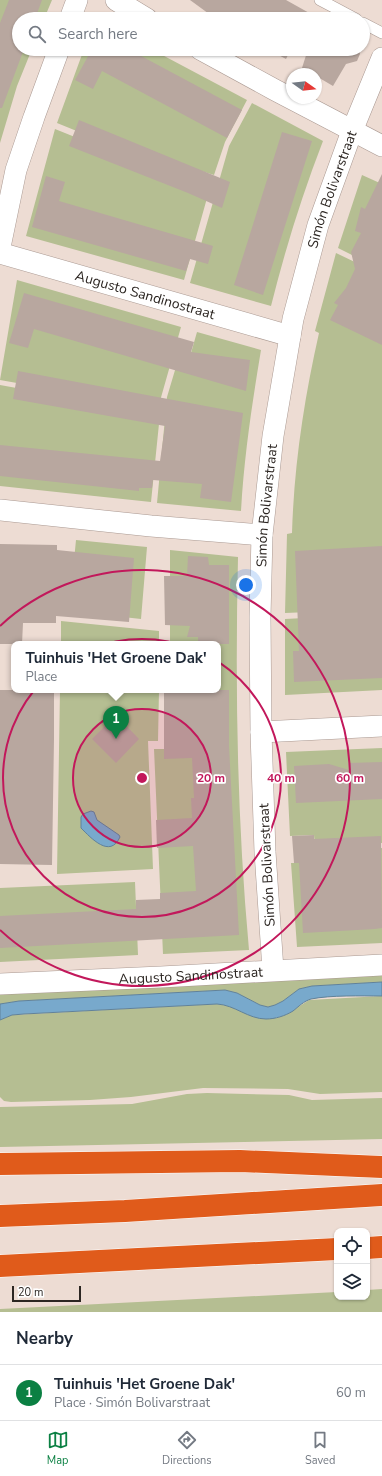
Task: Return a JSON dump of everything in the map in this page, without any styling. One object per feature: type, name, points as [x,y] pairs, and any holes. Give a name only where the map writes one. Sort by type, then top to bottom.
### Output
[{"type":"highway","points":[[0,1164],[240,1161],[382,1168]]},
{"type":"highway","points":[[0,1216],[125,1211],[382,1195]]},
{"type":"highway","points":[[370,1248],[382,1247]]},
{"type":"highway","points":[[0,1266],[334,1250]]},
{"type":"street","points":[[73,12],[77,0]]},
{"type":"street","points":[[116,0],[136,12]]},
{"type":"street","points":[[0,248],[8,168],[34,117],[56,56]]},
{"type":"street","points":[[213,56],[382,146]]},
{"type":"street","name":"Simón Bolivarstraat","points":[[273,970],[265,852],[261,732],[260,617],[262,535],[273,436],[293,319],[318,225],[352,131],[382,58]]},
{"type":"street","name":"Augusto Sandinostraat","points":[[0,253],[290,336]]},
{"type":"street","points":[[0,510],[144,525],[262,535]]},
{"type":"street","points":[[261,732],[382,726]]},
{"type":"street","name":"Augusto Sandinostraat","points":[[0,984],[382,965]]},
{"type":"lane","points":[[320,0],[343,12]]},
{"type":"lane","points":[[370,27],[382,33]]},
{"type":"green space","points":[[0,0],[52,0],[47,12],[12,12],[12,56],[29,56],[17,86],[0,143]]},
{"type":"green space","points":[[81,56],[164,56],[247,100],[225,142],[214,175],[89,136],[57,123]]},
{"type":"green space","points":[[252,103],[323,141],[294,223],[271,306],[190,283],[229,146]]},
{"type":"green space","points":[[55,129],[209,191],[184,280],[26,236]]},
{"type":"green space","points":[[362,175],[382,184],[382,270],[338,248]]},
{"type":"green space","points":[[336,253],[382,275],[382,609],[285,613],[287,534],[292,533],[297,458],[319,333],[315,331]]},
{"type":"green space","points":[[17,280],[181,327],[158,408],[0,380]]},
{"type":"green space","points":[[197,332],[261,350],[249,430],[241,511],[157,503],[167,397],[181,350],[191,353]]},
{"type":"green space","points":[[0,385],[160,414],[151,502],[0,486]]},
{"type":"green space","points":[[76,540],[147,547],[141,619],[69,611]]},
{"type":"green space","points":[[170,550],[238,557],[237,704],[239,803],[249,950],[163,954],[154,749],[164,749],[215,693],[221,693],[221,641],[170,641]]},
{"type":"green space","points":[[382,614],[382,690],[285,695],[285,619]]},
{"type":"green space","points":[[61,621],[159,631],[159,641],[61,641]]},
{"type":"green space","points":[[60,693],[159,693],[158,741],[148,741],[153,869],[57,874]]},
{"type":"green space","points":[[382,748],[382,843],[315,846],[314,835],[290,836],[286,752]]},
{"type":"green space","points":[[382,848],[382,943],[297,947],[291,863],[316,863],[315,851]]},
{"type":"green space","points":[[135,882],[138,955],[0,962],[0,888]]},
{"type":"green space","points":[[382,972],[382,982],[312,986],[299,989],[283,1001],[268,1007],[260,1005],[237,993],[225,990],[19,1001],[0,1004],[0,990]]},
{"type":"green space","points":[[382,996],[382,1092],[320,1094],[288,1089],[203,1088],[131,1097],[90,1100],[11,1102],[4,1101],[0,1097],[0,1020],[12,1015],[217,1004],[231,1006],[238,1010],[277,1018],[292,1011],[309,1000]]},
{"type":"green space","points":[[187,1094],[289,1095],[312,1100],[382,1098],[382,1139],[0,1147],[0,1107],[132,1104]]},
{"type":"green space","points":[[382,1289],[382,1312],[0,1312],[0,1309],[334,1292],[334,1300],[370,1300],[370,1290]]},
{"type":"water","points":[[91,811],[94,812],[97,820],[119,835],[120,837],[116,843],[111,846],[100,844],[81,828],[81,817],[83,814]]},
{"type":"water","points":[[382,982],[382,996],[337,996],[311,999],[287,1014],[269,1019],[253,1017],[230,1007],[217,1004],[24,1014],[12,1015],[0,1020],[0,1004],[19,1001],[225,990],[237,993],[260,1005],[268,1007],[283,1001],[299,989],[312,986]]},
{"type":"building","points":[[9,0],[42,0],[38,12],[12,12],[12,56],[21,56],[2,108],[0,108],[0,23]]},
{"type":"building","points":[[190,0],[286,0],[307,12],[206,12]]},
{"type":"building","points":[[88,56],[141,56],[242,110],[227,138],[102,71],[93,89],[75,80]]},
{"type":"building","points":[[280,56],[288,56],[286,59]]},
{"type":"building","points":[[306,56],[359,56],[357,61],[346,64],[333,86],[322,80],[322,68],[302,68]]},
{"type":"building","points":[[79,120],[230,182],[222,208],[69,146]]},
{"type":"building","points":[[282,132],[312,141],[263,295],[234,285]]},
{"type":"building","points":[[382,174],[382,345],[330,320],[338,305],[334,303],[346,288],[355,269],[351,252],[361,233],[355,231],[361,207],[365,209]]},
{"type":"building","points":[[46,176],[65,182],[59,201],[213,246],[208,264],[190,259],[186,271],[32,227]]},
{"type":"building","points":[[24,293],[194,342],[191,352],[250,360],[246,391],[34,329],[28,348],[9,343]]},
{"type":"building","points":[[18,371],[243,413],[231,502],[200,498],[202,484],[153,480],[152,488],[139,488],[139,491],[0,476],[0,445],[160,461],[165,426],[13,399]]},
{"type":"building","points":[[0,544],[57,545],[57,550],[134,558],[129,622],[56,616],[56,623],[23,623],[22,641],[11,641],[11,644],[0,644]]},
{"type":"building","points":[[382,546],[382,678],[294,682],[293,651],[299,651],[295,551]]},
{"type":"building","points":[[188,556],[208,557],[209,565],[229,565],[229,644],[221,644],[221,641],[198,641],[198,637],[187,637],[190,626],[165,625],[164,576],[187,576]]},
{"type":"building","points":[[0,690],[11,690],[11,693],[54,693],[52,865],[0,864]]},
{"type":"building","points":[[221,690],[229,690],[229,746],[239,935],[0,948],[0,916],[136,909],[136,900],[160,899],[160,893],[196,891],[193,846],[157,848],[156,820],[192,818],[191,798],[194,798],[192,758],[164,759],[164,693],[221,693]]},
{"type":"building","points":[[116,715],[139,739],[116,763],[92,739]]},
{"type":"building","points":[[382,762],[382,799],[296,803],[294,766],[329,764],[349,770],[348,763]]},
{"type":"building","points":[[314,835],[314,839],[381,836],[382,928],[303,933],[299,863],[294,863],[292,836]]},
{"type":"place","name":"Tuinhuis 'Het Groene Dak'","points":[[116,739]]}]
